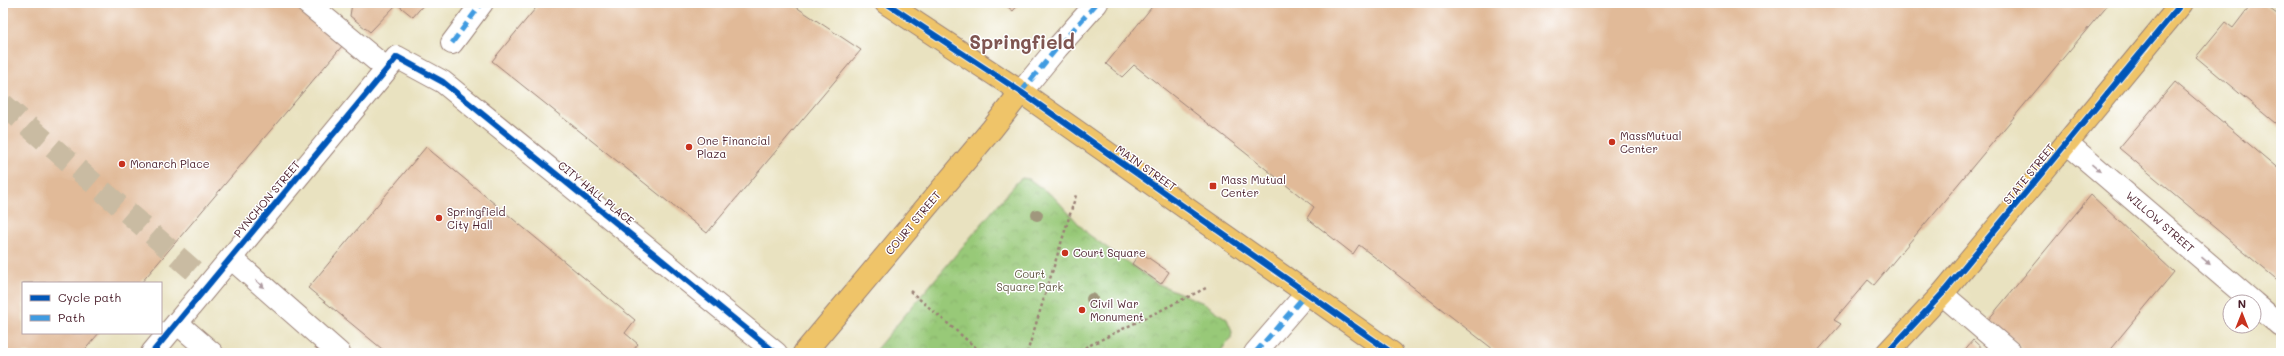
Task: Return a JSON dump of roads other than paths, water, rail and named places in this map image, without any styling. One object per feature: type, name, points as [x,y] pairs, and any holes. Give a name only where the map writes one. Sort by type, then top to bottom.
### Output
[{"type":"main road","name":"MAIN STREET","points":[[886,3],[1021,92],[1306,294],[1392,353]]},
{"type":"main road","name":"STATE STREET","points":[[1887,353],[1942,294],[2182,3]]},
{"type":"main road","name":"COURT STREET","points":[[804,353],[992,129],[1021,92]]},
{"type":"street","name":"CITY HALL PLACE","points":[[307,3],[392,63],[444,82],[776,353]]},
{"type":"street","points":[[452,43],[482,3]]},
{"type":"street","points":[[1021,92],[1097,3]]},
{"type":"street","name":"PYNCHON STREET","points":[[152,353],[392,63]]},
{"type":"street","name":"WILLOW STREET","points":[[2066,143],[2245,294]]},
{"type":"street","points":[[231,258],[339,353]]},
{"type":"street","points":[[1255,353],[1306,294]]},
{"type":"street","points":[[1942,294],[2011,353]]},
{"type":"street","name":"WILLOW STREET","points":[[2262,309],[2281,326]]},
{"type":"street","points":[[177,323],[212,353]]},
{"type":"tunnel","points":[[3,104],[209,284]]},
{"type":"place","name":"MassMutual Center","points":[[1612,142]]},
{"type":"place","name":"One Financial Plaza","points":[[689,147]]},
{"type":"place","name":"Monarch Place","points":[[122,164]]},
{"type":"place","name":"Mass Mutual Center","points":[[1213,186]]},
{"type":"place","name":"Springfield City Hall","points":[[439,218]]},
{"type":"place","name":"Court Square","points":[[1065,253]]},
{"type":"place","name":"Civil War Monument","points":[[1082,310]]},
{"type":"district","name":"Springfield","points":[[1022,42]]},
{"type":"park label","name":"Court Square Park","points":[[1030,280]]}]
